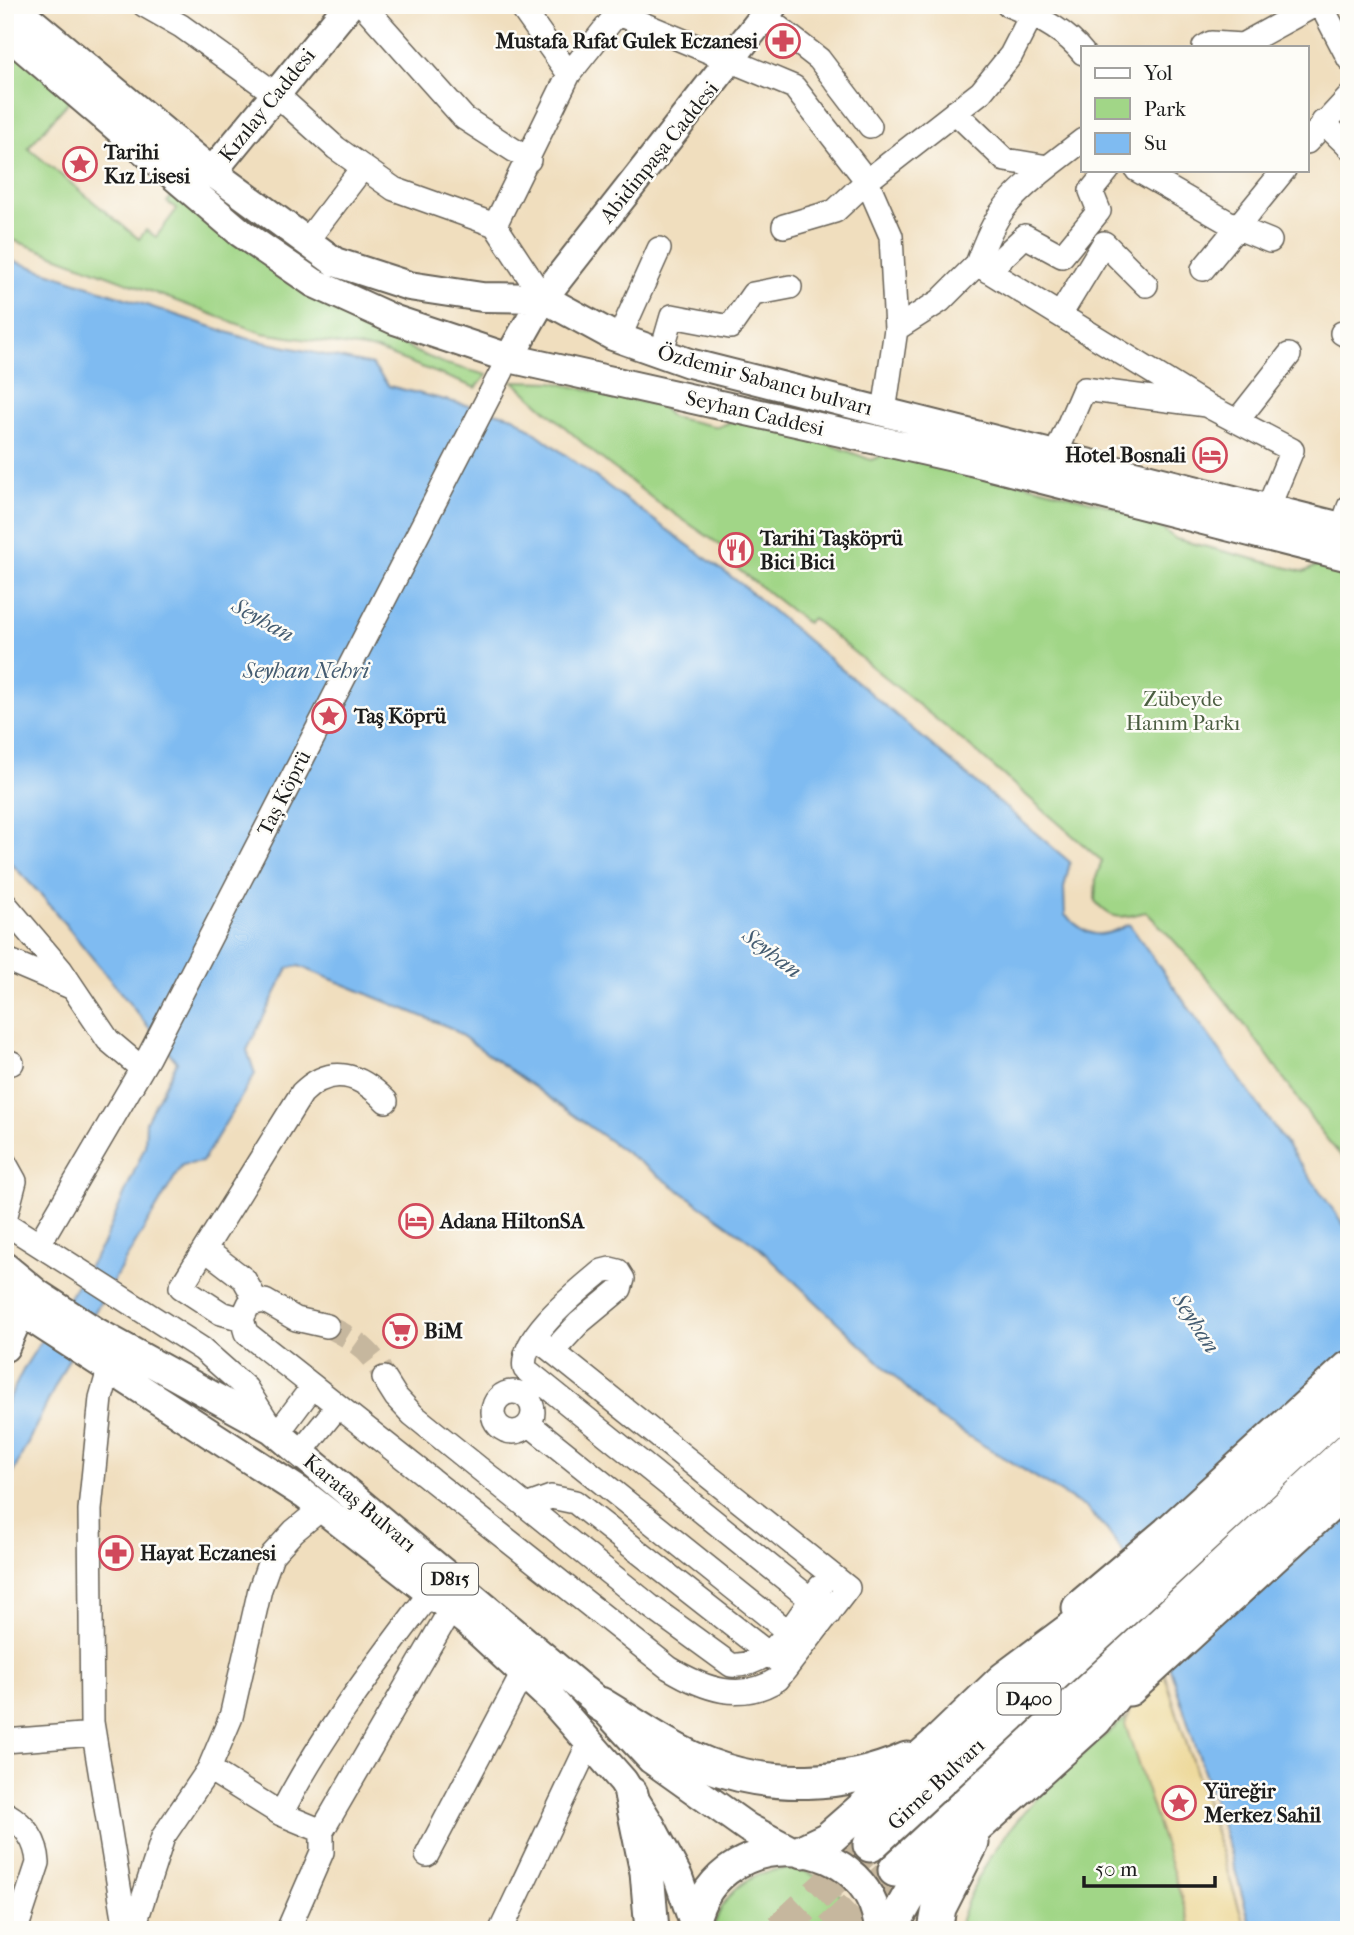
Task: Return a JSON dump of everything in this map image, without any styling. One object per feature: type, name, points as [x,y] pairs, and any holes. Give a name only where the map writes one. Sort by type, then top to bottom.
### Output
[{"type":"highway","points":[[890,1930],[915,1886],[942,1857],[1021,1790],[1095,1720],[1144,1658],[1201,1602],[1198,1566],[1349,1368]]},
{"type":"highway","name":"D400","points":[[1198,1566],[1349,1403]]},
{"type":"highway","name":"D400","points":[[1198,1566],[1349,1449]]},
{"type":"highway","points":[[796,1850],[828,1839],[934,1746],[1004,1679],[1166,1558],[1198,1566],[1349,1487]]},
{"type":"highway","name":"Girne Bulvarı","points":[[870,1845],[1198,1566]]},
{"type":"highway","name":"Girne Bulvarı","points":[[895,1870],[1198,1566]]},
{"type":"highway","points":[[600,1704],[705,1765],[756,1780],[829,1781],[876,1773],[934,1746]]},
{"type":"highway","points":[[935,1930],[939,1908],[970,1845],[1021,1790]]},
{"type":"highway","points":[[631,1794],[647,1872],[652,1930]]},
{"type":"main road","name":"Özdemir Sabancı bulvarı","points":[[12,5],[212,172],[335,262],[409,286],[482,297],[543,298],[619,338],[661,354],[1268,508],[1346,521]]},
{"type":"main road","name":"Kızılay Caddesi","points":[[212,172],[349,5]]},
{"type":"main road","name":"Abidinpaşa Caddesi","points":[[502,370],[543,298],[769,11]]},
{"type":"main road","name":"Seyhan Caddesi","points":[[5,32],[241,233],[314,283],[502,370],[971,461],[1349,557]]},
{"type":"main road","name":"D815","points":[[5,1267],[24,1308]]},
{"type":"main road","name":"Karataş Bulvarı","points":[[24,1308],[90,1343],[275,1432],[600,1704],[651,1759],[748,1828],[796,1850],[832,1861],[859,1882],[878,1916],[879,1930]]},
{"type":"main road","points":[[5,1347],[24,1308]]},
{"type":"main road","name":"Karataş Bulvarı","points":[[90,1343],[108,1370],[322,1508],[441,1601],[523,1673],[590,1741],[631,1794],[677,1877],[694,1927]]},
{"type":"main road","points":[[694,1927],[709,1889],[738,1863],[767,1851],[796,1850]]},
{"type":"street","points":[[144,5],[181,26],[277,95],[336,148],[394,189],[495,225],[543,298]]},
{"type":"street","points":[[363,5],[464,118],[529,160]]},
{"type":"street","points":[[520,5],[569,74]]},
{"type":"street","points":[[1008,5],[1033,10],[1074,41],[1081,50]]},
{"type":"street","points":[[1206,46],[1211,43],[1242,45],[1315,5]]},
{"type":"street","points":[[1321,5],[1349,59]]},
{"type":"street","points":[[495,225],[569,74],[622,10],[732,61],[794,86],[867,181],[891,236],[896,329],[884,412]]},
{"type":"street","points":[[784,226],[835,211],[867,181],[981,92],[1011,55],[1033,10]]},
{"type":"street","points":[[769,11],[820,59],[870,126]]},
{"type":"street","points":[[1308,141],[1349,97]]},
{"type":"street","points":[[955,112],[1005,160],[1048,167]]},
{"type":"street","points":[[1323,122],[1349,147]]},
{"type":"street","points":[[982,267],[990,227],[1010,197],[1081,142]]},
{"type":"street","points":[[306,242],[363,167]]},
{"type":"street","points":[[896,329],[940,300],[1025,236],[1062,256],[1099,211],[1091,191],[1106,172]]},
{"type":"street","points":[[1140,172],[1238,228],[1270,241]]},
{"type":"street","points":[[1157,182],[1174,172]]},
{"type":"street","points":[[1203,269],[1282,172]]},
{"type":"street","points":[[1059,315],[1104,243],[1146,285]]},
{"type":"street","points":[[619,338],[659,249]]},
{"type":"street","points":[[982,267],[1206,405],[1292,450],[1268,508]]},
{"type":"street","points":[[661,354],[672,316],[730,327],[753,294],[790,287]]},
{"type":"street","points":[[1237,421],[1289,355]]},
{"type":"street","name":"Taș Köprü","points":[[40,1244],[144,1063],[502,370]]},
{"type":"street","points":[[1055,456],[1084,390],[1206,405]]},
{"type":"street","points":[[5,904],[75,989],[108,1040],[144,1063]]},
{"type":"street","points":[[5,959],[75,989]]},
{"type":"street","points":[[327,1326],[296,1319],[272,1303],[249,1310],[221,1313],[181,1287],[302,1093],[310,1085],[327,1076],[345,1075],[372,1086],[386,1101]]},
{"type":"street","points":[[5,1163],[15,1181],[5,1221],[202,1349],[246,1388],[275,1432],[313,1386]]},
{"type":"street","points":[[206,1250],[244,1279],[249,1310],[246,1333],[683,1677],[716,1689],[743,1693],[770,1684],[787,1668],[805,1646],[849,1588],[545,1344],[524,1357],[529,1375],[829,1614]]},
{"type":"street","points":[[108,1370],[101,1398],[90,1510],[94,1734],[126,1930]]},
{"type":"street","points":[[384,1378],[396,1397],[432,1430],[717,1657],[738,1666],[753,1663],[768,1654],[830,1573]]},
{"type":"street","points":[[300,1453],[338,1406]]},
{"type":"street","points":[[529,1424],[805,1646]]},
{"type":"street","points":[[407,1461],[432,1430]]},
{"type":"street","points":[[434,1482],[458,1450]]},
{"type":"street","points":[[526,1506],[551,1497],[575,1502],[787,1668]]},
{"type":"street","points":[[133,1930],[163,1837],[209,1769],[231,1717],[260,1589],[272,1555],[294,1531],[322,1508]]},
{"type":"street","points":[[281,1814],[308,1761],[345,1707],[441,1601]]},
{"type":"street","points":[[288,1930],[322,1852],[322,1831],[441,1601]]},
{"type":"street","points":[[427,1855],[523,1673]]},
{"type":"street","points":[[5,1741],[94,1734]]},
{"type":"street","points":[[501,1930],[590,1741]]},
{"type":"street","points":[[209,1769],[281,1814],[322,1831]]},
{"type":"street","points":[[5,1813],[27,1830],[38,1863],[16,1930]]},
{"type":"green space","points":[[5,40],[70,100],[28,148],[139,239],[146,230],[156,237],[177,209],[167,202],[178,188],[416,352],[446,364],[487,375],[476,388],[377,350],[262,333],[5,237]]},
{"type":"green space","name":"Zübeyde Hanım Parkı","points":[[513,381],[552,382],[660,406],[671,417],[718,427],[738,419],[803,434],[871,460],[898,450],[1144,515],[1176,539],[1304,572],[1331,559],[1349,564],[1349,1164],[1315,1124],[1237,1015],[1162,928],[1146,912],[1118,917],[1107,912],[1095,901],[1096,878],[1102,861],[974,750],[812,618],[807,623],[725,559],[729,551],[657,502],[593,452]]},
{"type":"green space","points":[[1148,1700],[1213,1930],[958,1930],[970,1894],[1009,1830],[1062,1774]]},
{"type":"green space","points":[[795,1868],[818,1877],[835,1890],[849,1907],[858,1930],[713,1930],[725,1903],[742,1884],[766,1872]]},
{"type":"sand","name":"Yüreğir Merkez Sahil","points":[[1159,1657],[1246,1930],[1192,1930],[1125,1724],[1149,1666]]},
{"type":"water","name":"Seyhan Nehri","points":[[5,258],[245,338],[372,365],[389,386],[514,417],[741,584],[1070,862],[1064,888],[1065,915],[1074,923],[1095,934],[1110,933],[1129,924],[1349,1232],[1349,1930],[1252,1930],[1227,1841],[1168,1662],[1129,1561],[1107,1530],[1086,1508],[937,1417],[756,1245],[451,1028],[299,966],[288,968],[247,1050],[255,1074],[202,1162],[182,1165],[78,1340],[5,1489],[5,1407],[24,1368],[103,1244],[145,1146],[146,1121],[177,1062],[43,897],[5,857]]},
{"type":"tunnel","points":[[327,1326],[361,1346],[374,1360],[384,1378]]},
{"type":"tunnel","points":[[780,1930],[870,1845]]},
{"type":"tunnel","points":[[831,1930],[895,1870]]},
{"type":"place","name":"Mustafa Rıfat Gulek Eczanesi","points":[[783,41]]},
{"type":"place","name":"Tarihi Kız Lisesi","points":[[80,164]]},
{"type":"place","name":"Hotel Bosnali","points":[[1210,455]]},
{"type":"place","name":"Tarihi Taşköprü Bici Bici","points":[[736,550]]},
{"type":"place","name":"Taş Köprü","points":[[329,716]]},
{"type":"place","name":"Adana HiltonSA","points":[[416,1221]]},
{"type":"place","name":"BiM","points":[[400,1331]]},
{"type":"place","name":"Hayat Eczanesi","points":[[116,1553]]},
{"type":"place","name":"Yüreğir Merkez Sahil","points":[[1179,1803]]},
{"type":"water label","name":"Seyhan","points":[[263,620]]},
{"type":"water label","name":"Seyhan","points":[[772,953]]},
{"type":"water label","name":"Seyhan","points":[[1196,1323]]}]
